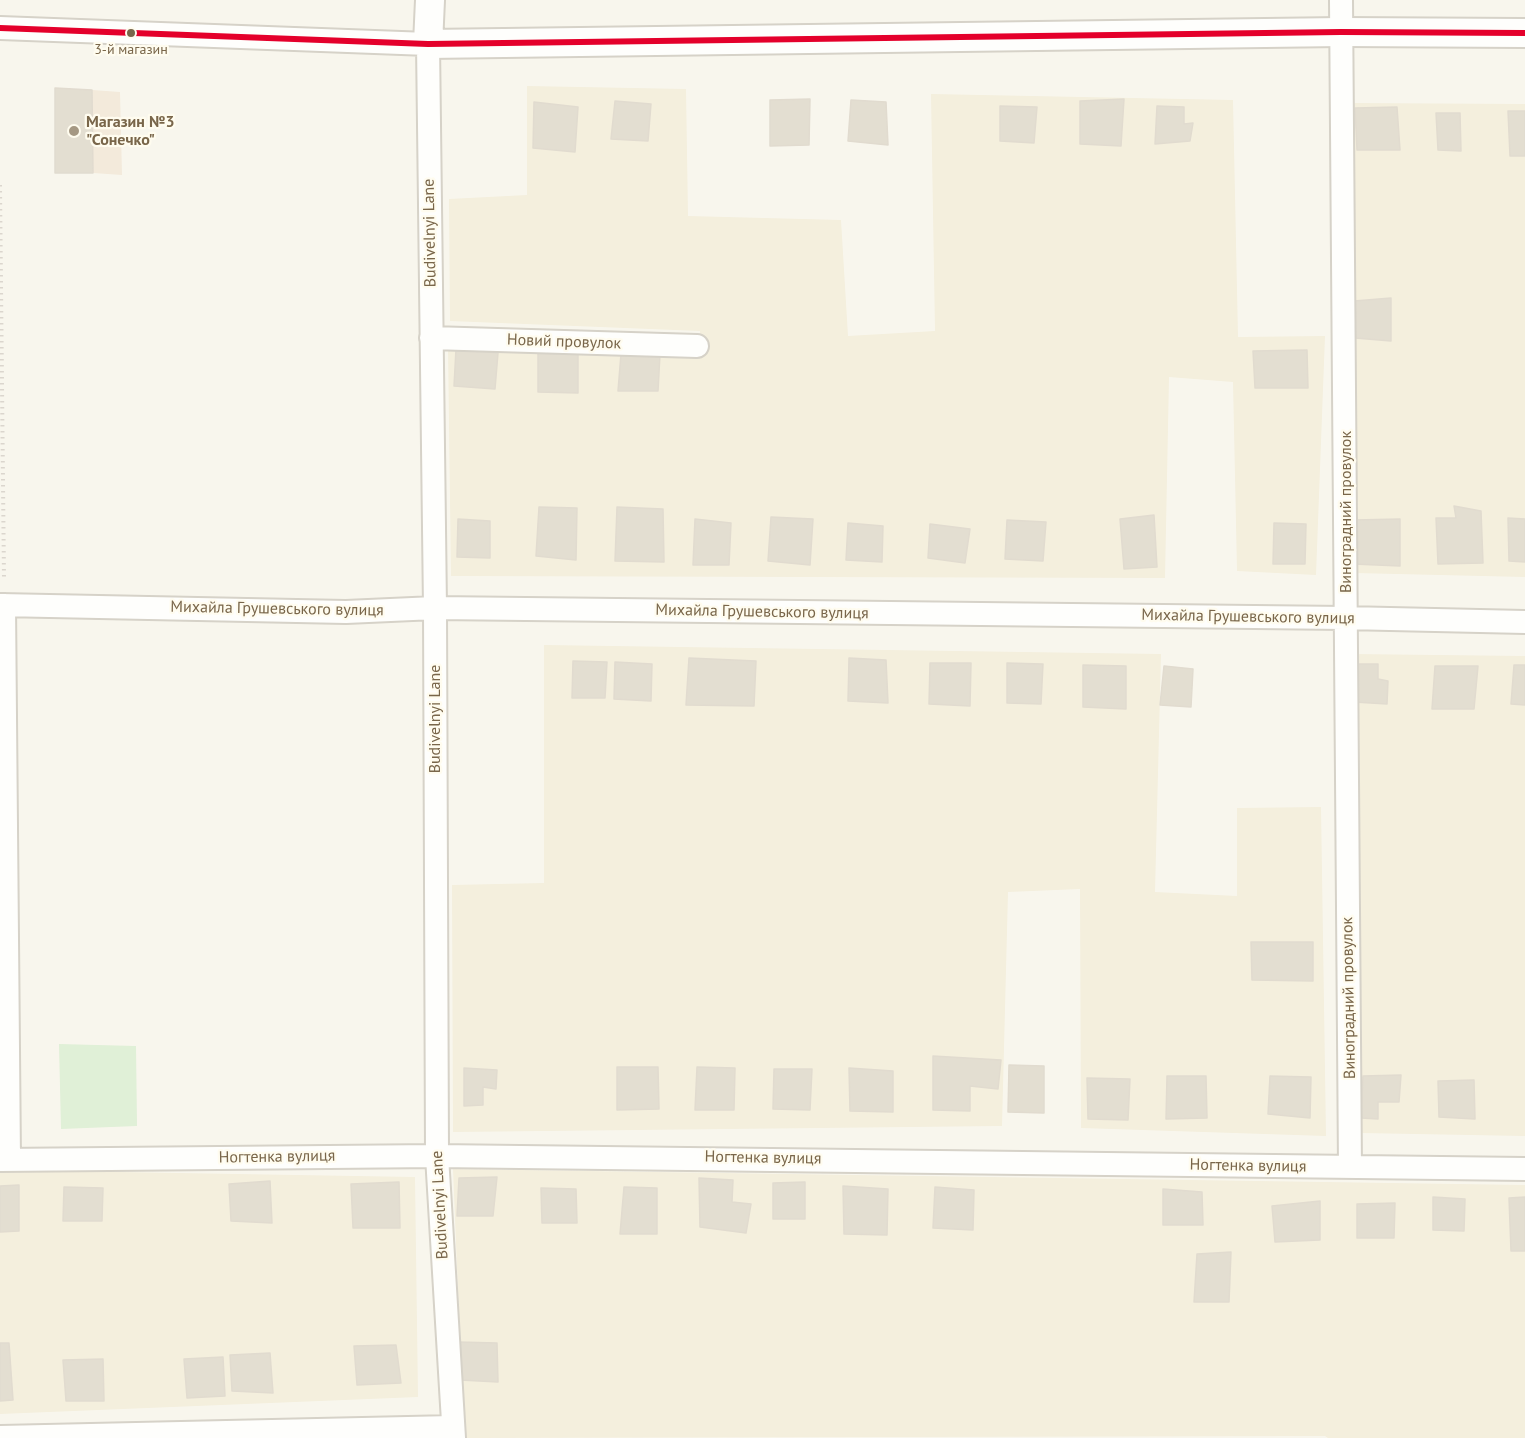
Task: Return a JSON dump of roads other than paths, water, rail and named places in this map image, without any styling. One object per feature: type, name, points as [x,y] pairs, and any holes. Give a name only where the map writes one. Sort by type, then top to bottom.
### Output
[{"type":"street","name":"Budivelnyi Lane","points":[[430,0],[428,44],[435,608],[437,1156],[453,1433]]},
{"type":"street","name":"Виноградний провулок","points":[[1341,0],[1350,1167]]},
{"type":"street","points":[[0,28],[428,44],[1341,32],[1525,33]]},
{"type":"street","name":"Новий провулок","points":[[431,338],[697,346]]},
{"type":"street","points":[[2,605],[5,1160]]},
{"type":"street","name":"Михайла Грушевського вулиця","points":[[2,605],[346,612],[435,608],[1525,622]]},
{"type":"street","name":"Ногтенка вулиця","points":[[5,1160],[437,1156],[1525,1169]]},
{"type":"street","points":[[0,1437],[453,1433]]},
{"type":"place","name":"3-й магазин","points":[[131,33]]},
{"type":"place","name":"Магазин №3 \"Сонечко\"","points":[[74,131]]}]
